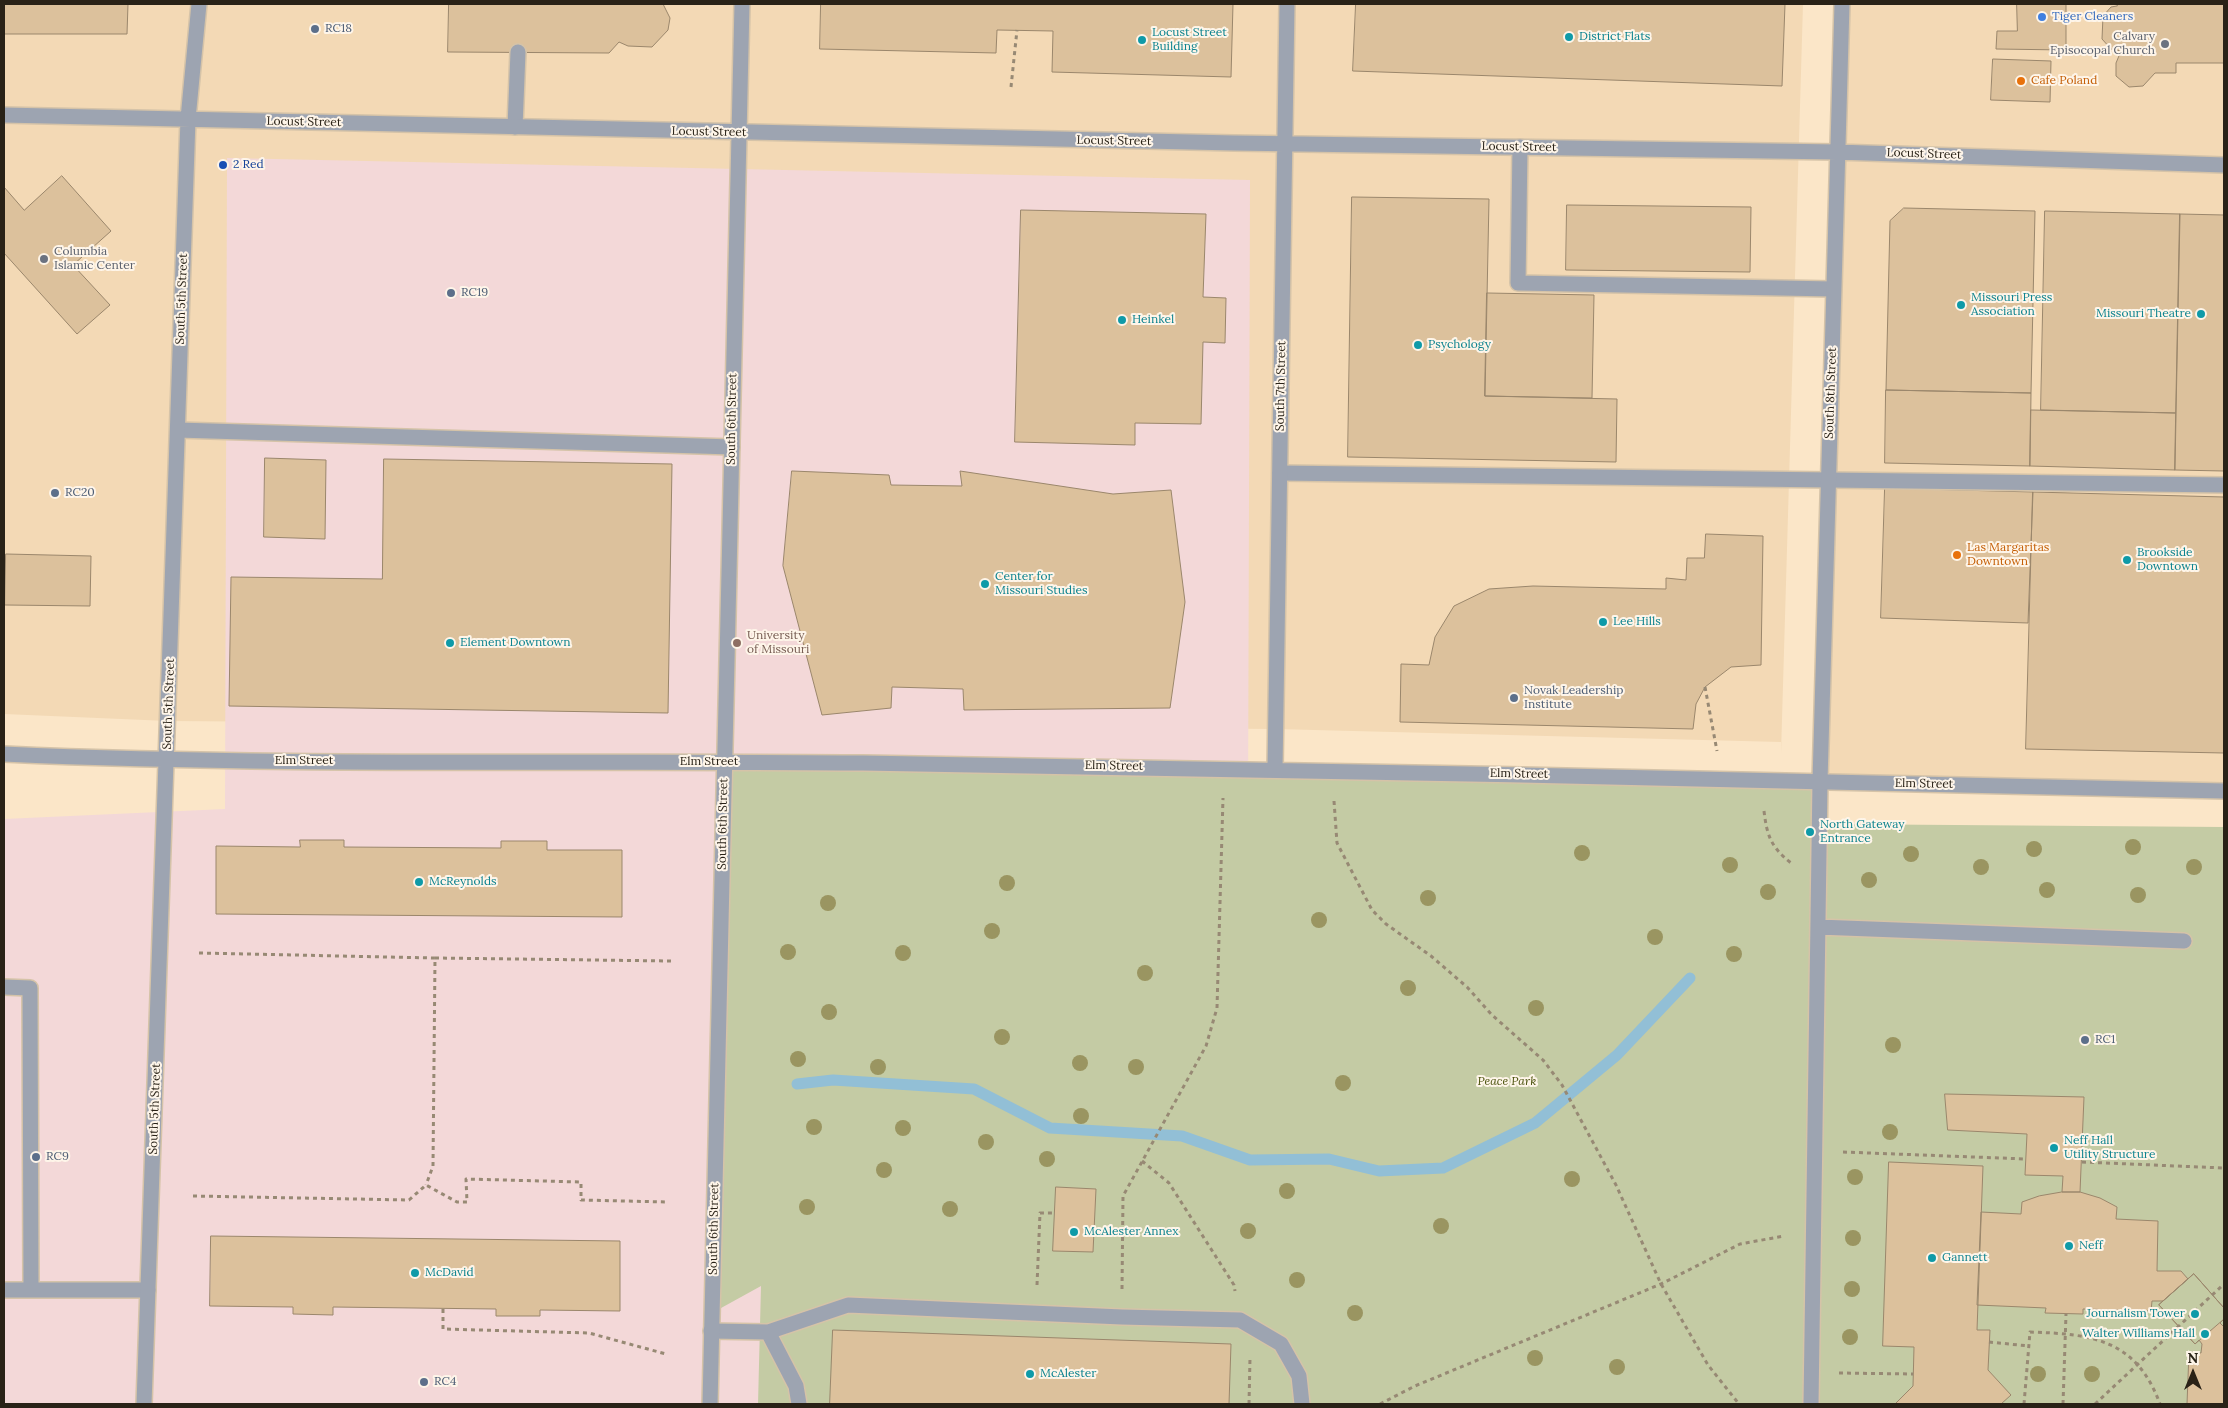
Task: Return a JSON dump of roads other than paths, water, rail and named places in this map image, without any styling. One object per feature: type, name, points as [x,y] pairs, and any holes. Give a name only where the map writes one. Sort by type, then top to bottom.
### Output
[{"type":"street","name":"South 5th Street","points":[[144,1404],[188,119],[199,4]]},
{"type":"street","name":"South 6th Street","points":[[710,1404],[742,4]]},
{"type":"street","name":"South 7th Street","points":[[1275,768],[1287,4]]},
{"type":"street","name":"South 8th Street","points":[[1811,1404],[1820,781],[1842,4]]},
{"type":"street","points":[[515,127],[518,52]]},
{"type":"street","name":"Locust Street","points":[[4,115],[739,133],[1284,144],[1837,152],[2224,165]]},
{"type":"street","points":[[1520,147],[1518,284],[1833,289]]},
{"type":"street","points":[[178,430],[732,447]]},
{"type":"street","points":[[1280,473],[2224,485]]},
{"type":"street","name":"Elm Street","points":[[4,754],[167,760],[724,762],[1275,768],[2224,791]]},
{"type":"street","points":[[1818,927],[2184,941]]},
{"type":"street","points":[[4,987],[30,988],[30,1290]]},
{"type":"street","points":[[4,1290],[148,1290]]},
{"type":"street","points":[[711,1331],[768,1332],[848,1305],[1122,1317],[1240,1320],[1282,1344],[1299,1376],[1302,1404]]},
{"type":"street","points":[[768,1332],[796,1386],[799,1404]]},
{"type":"waterway","points":[[797,1084],[833,1080],[974,1089],[1050,1128],[1182,1136],[1250,1160],[1329,1159],[1379,1171],[1443,1168],[1535,1123],[1617,1055],[1690,978]]},
{"type":"place","name":"Tiger Cleaners","points":[[2042,17]]},
{"type":"place","name":"RC18","points":[[315,29]]},
{"type":"place","name":"District Flats","points":[[1569,37]]},
{"type":"place","name":"Locust Street Building","points":[[1142,40]]},
{"type":"place","name":"Calvary Episocopal Church","points":[[2165,44]]},
{"type":"place","name":"Cafe Poland","points":[[2021,81]]},
{"type":"place","name":"2 Red","points":[[223,165]]},
{"type":"place","name":"Columbia Islamic Center","points":[[44,259]]},
{"type":"place","name":"RC19","points":[[451,293]]},
{"type":"place","name":"Missouri Press Association","points":[[1961,305]]},
{"type":"place","name":"Missouri Theatre","points":[[2201,314]]},
{"type":"place","name":"Heinkel","points":[[1122,320]]},
{"type":"place","name":"Psychology","points":[[1418,345]]},
{"type":"place","name":"RC20","points":[[55,493]]},
{"type":"place","name":"Las Margaritas Downtown","points":[[1957,555]]},
{"type":"place","name":"Brookside Downtown","points":[[2127,560]]},
{"type":"place","name":"Center for Missouri Studies","points":[[985,584]]},
{"type":"place","name":"Lee Hills","points":[[1603,622]]},
{"type":"place","name":"Element Downtown","points":[[450,643]]},
{"type":"place","name":"University of Missouri","points":[[737,643]]},
{"type":"place","name":"Novak Leadership Institute","points":[[1514,698]]},
{"type":"place","name":"North Gateway Entrance","points":[[1810,832]]},
{"type":"place","name":"McReynolds","points":[[419,882]]},
{"type":"place","name":"RC1","points":[[2085,1040]]},
{"type":"place","name":"Neff Hall Utility Structure","points":[[2054,1148]]},
{"type":"place","name":"RC9","points":[[36,1157]]},
{"type":"place","name":"McAlester Annex","points":[[1074,1232]]},
{"type":"place","name":"Neff","points":[[2069,1246]]},
{"type":"place","name":"Gannett","points":[[1932,1258]]},
{"type":"place","name":"McDavid","points":[[415,1273]]},
{"type":"place","name":"Journalism Tower","points":[[2195,1314]]},
{"type":"place","name":"Walter Williams Hall","points":[[2205,1334]]},
{"type":"place","name":"McAlester","points":[[1030,1374]]},
{"type":"place","name":"RC4","points":[[424,1382]]},
{"type":"park label","name":"Peace Park","points":[[1507,1082]]}]
